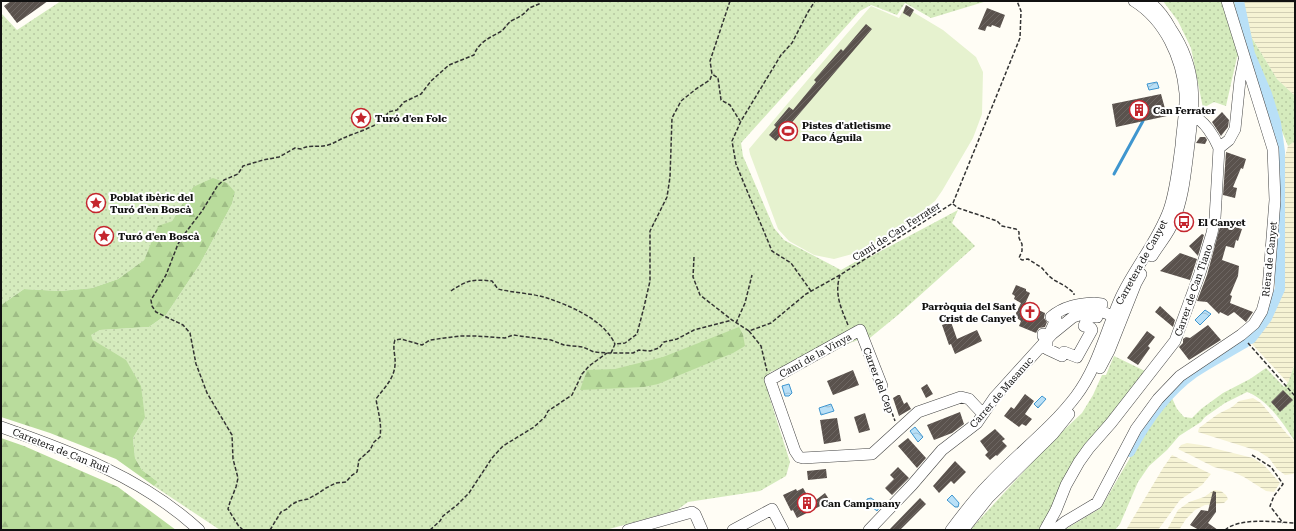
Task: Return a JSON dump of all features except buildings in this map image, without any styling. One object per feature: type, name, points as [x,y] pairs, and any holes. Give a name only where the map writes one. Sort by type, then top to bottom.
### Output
[{"type":"street","name":"Carretera de Canyet","points":[[951,530],[989,484],[1058,417],[1077,396],[1090,376],[1113,316],[1129,280],[1153,243],[1169,210],[1178,174],[1185,94],[1180,67],[1168,38],[1157,22],[1146,10],[1134,1]]},
{"type":"street","name":"Carretera de Canyet","points":[[963,530],[992,494],[1060,426],[1088,391],[1109,351],[1136,283],[1155,251],[1162,243],[1174,221],[1185,180],[1192,116],[1193,85],[1185,54],[1176,36],[1163,16],[1148,1]]},
{"type":"street","name":"Riera de Canyet","points":[[1055,530],[1065,522],[1097,503],[1136,429],[1158,399],[1180,376],[1241,335],[1254,324],[1262,312],[1268,289],[1275,200],[1273,149],[1244,60],[1227,1]]},
{"type":"street","points":[[1180,151],[1184,148],[1187,119],[1192,116],[1198,117],[1215,138],[1219,148],[1229,140],[1236,129],[1240,80],[1244,60]]},
{"type":"street","name":"Carrer de Can Tiano","points":[[1045,530],[1056,510],[1066,485],[1079,462],[1175,341],[1212,233],[1216,201],[1219,148]]},
{"type":"street","points":[[1047,339],[1047,349],[1062,356],[1064,352],[1077,357],[1092,330],[1091,328],[1084,326],[1087,319],[1092,316],[1097,317],[1099,312],[1113,316],[1118,314],[1131,287],[1136,283]]},
{"type":"street","name":"Carrer de Masanuc","points":[[869,530],[912,485],[942,450],[977,423],[994,398],[1047,339],[1072,317],[1085,313],[1099,312]]},
{"type":"street","points":[[1104,358],[1104,351],[1113,328],[1113,316]]},
{"type":"street","name":"Camí de la Vinya","points":[[770,380],[856,332]]},
{"type":"street","name":"Carrer del Cep","points":[[856,332],[882,386]]},
{"type":"street","points":[[770,380],[795,451],[799,457],[803,458],[872,454],[918,412],[961,397],[969,399],[983,414]]},
{"type":"street","name":"Carretera de Can Ruti","points":[[1,427],[72,453],[110,470],[148,491],[176,510],[199,530]]},
{"type":"street","points":[[733,530],[772,509],[783,530]]},
{"type":"street","points":[[628,530],[692,512],[695,514],[702,530]]},
{"type":"path","points":[[243,530],[228,509],[238,478],[233,459],[232,435],[205,388],[196,364],[190,333],[183,324],[156,312],[152,306],[151,300],[166,275],[178,244],[202,211],[218,185],[224,180],[238,174],[243,166],[279,157],[295,148],[301,150],[307,146],[319,147],[328,145],[353,135],[360,130],[371,127],[386,116],[388,112],[397,110],[404,102],[421,94],[431,81],[449,65],[474,56],[476,50],[487,39],[500,32],[511,22],[519,18],[529,8],[534,7],[541,1]]},
{"type":"path","points":[[615,344],[625,343],[637,334],[644,307],[650,281],[650,231],[666,197],[670,177],[672,118],[681,101],[710,80],[712,74],[710,62],[730,1]]},
{"type":"path","points":[[811,291],[791,263],[772,251],[736,164],[732,141],[740,122],[781,55],[792,43],[815,1]]},
{"type":"path","points":[[873,1],[896,1]]},
{"type":"path","name":"Camí de Can Ferrater","points":[[750,331],[771,323],[811,291],[840,275],[953,203],[1020,38],[1021,11],[1017,1]]},
{"type":"path","points":[[712,74],[718,78],[721,100],[730,105],[740,122]]},
{"type":"path","points":[[953,203],[958,208],[997,221],[1002,226],[1016,229],[1019,232],[1019,238],[1022,244],[1020,258],[1022,260],[1028,259],[1042,268],[1054,280]]},
{"type":"path","points":[[694,257],[692,277],[700,295],[736,323],[750,331],[761,346],[770,380]]},
{"type":"path","points":[[736,323],[745,303],[752,275]]},
{"type":"path","points":[[840,275],[838,283],[838,300],[856,332]]},
{"type":"path","points":[[451,291],[463,282],[476,280],[492,281],[498,289],[547,298],[592,319],[611,337],[615,344]]},
{"type":"path","points":[[270,530],[281,512],[291,505],[312,496],[331,485],[346,482],[357,472],[360,460],[370,450],[374,442],[380,436],[382,428],[376,399],[394,374],[395,364],[393,346],[395,340],[401,338],[422,345],[430,340],[460,336],[504,338],[513,335],[551,340],[564,345],[583,347],[594,352],[611,353],[633,352],[639,350],[650,351],[659,348],[664,342],[677,339],[694,330],[732,320]]},
{"type":"path","points":[[1241,335],[1295,396]]},
{"type":"path","points":[[611,353],[615,344]]},
{"type":"path","points":[[430,530],[440,522],[443,516],[469,493],[492,458],[503,446],[534,428],[545,417],[548,411],[572,395],[582,374],[589,366],[607,353]]},
{"type":"path","name":"Carrer del Cep","points":[[882,386],[898,430]]},
{"type":"path","points":[[1252,455],[1271,467],[1283,484],[1274,496],[1270,506],[1283,523]]},
{"type":"path","points":[[1225,530],[1229,527],[1255,521],[1295,523]]},
{"type":"shaded area","points":[[1243,1],[1295,1],[1295,96],[1277,79],[1252,38]]},
{"type":"shaded area","points":[[1295,141],[1295,363],[1288,383],[1252,344],[1252,340],[1270,317],[1281,289],[1282,181],[1284,159],[1288,146]]},
{"type":"shaded area","points":[[1253,398],[1261,403],[1295,442],[1295,472],[1293,474],[1285,475],[1277,469],[1269,458],[1258,451],[1198,432],[1199,428],[1239,401]]},
{"type":"shaded area","points":[[1187,443],[1253,458],[1264,465],[1280,483],[1274,492],[1266,491],[1244,477],[1233,472],[1214,467],[1178,449],[1181,445]]},
{"type":"shaded area","points":[[1172,455],[1211,474],[1202,485],[1180,500],[1158,530],[1126,530],[1163,468]]},
{"type":"shaded area","points":[[1214,490],[1221,491],[1228,499],[1224,503],[1205,505],[1195,510],[1186,519],[1179,530],[1167,530],[1178,510],[1189,502],[1204,497]]},
{"type":"green space","points":[[61,1],[987,1],[931,18],[905,3],[897,15],[871,5],[860,11],[741,143],[743,156],[774,228],[784,240],[841,270],[864,257],[866,259],[958,210],[952,223],[975,246],[898,315],[860,346],[858,340],[770,372],[778,392],[769,396],[790,462],[786,476],[760,491],[688,502],[677,510],[606,530],[220,530],[154,486],[158,482],[142,470],[135,458],[133,438],[145,418],[90,335],[100,330],[149,327],[166,315],[200,264],[232,204],[235,192],[193,187],[172,221],[158,227],[144,260],[118,279],[92,288],[60,291],[24,289],[1,305],[1,13],[17,30]]},
{"type":"green space","points":[[1163,1],[1243,1],[1252,38],[1277,79],[1295,96],[1295,141],[1288,146],[1250,53],[1237,57],[1226,106],[1214,102],[1203,108],[1191,48],[1178,21]]},
{"type":"green space","points":[[906,5],[914,10],[913,12],[943,30],[976,57],[983,72],[982,114],[973,138],[935,201],[879,245],[877,244],[856,253],[834,259],[814,255],[789,241],[778,229],[749,149],[871,6],[899,18]]},
{"type":"green space","points":[[213,178],[227,183],[235,192],[232,204],[200,264],[166,315],[149,327],[100,330],[91,335],[93,340],[126,360],[141,386],[145,418],[133,438],[135,458],[142,470],[158,482],[154,486],[116,459],[50,433],[1,417],[1,305],[24,289],[60,291],[92,288],[118,279],[144,260],[158,226],[172,221],[193,187]]},
{"type":"green space","points":[[739,327],[743,335],[745,346],[733,353],[658,384],[644,387],[580,390],[587,370],[615,369],[663,357]]},
{"type":"green space","points":[[1114,356],[1145,371],[1107,423],[1041,530],[970,530],[1049,444],[1082,413],[1093,395],[1102,375],[1106,375]]},
{"type":"green space","points":[[1295,363],[1295,442],[1280,420],[1268,406],[1254,395],[1247,392],[1225,403],[1205,417],[1201,422],[1179,436],[1167,450],[1149,466],[1138,482],[1120,524],[1115,530],[1064,530],[1101,508],[1154,418],[1163,406],[1172,398],[1177,409],[1184,417],[1192,418],[1201,409],[1223,393],[1250,379],[1266,368],[1284,387],[1288,383]]},
{"type":"green space","points":[[1,438],[24,446],[118,487],[176,530],[1,530]]},
{"type":"water","points":[[1157,82],[1159,88],[1149,90],[1147,84]]},
{"type":"water","points":[[1205,310],[1211,314],[1200,325],[1195,320]]},
{"type":"water","points":[[789,384],[792,393],[789,396],[785,396],[782,386]]},
{"type":"water","points":[[1042,396],[1046,399],[1038,408],[1034,404]]},
{"type":"water","points":[[831,404],[834,411],[821,415],[819,408]]},
{"type":"water","points":[[915,427],[923,437],[918,442],[910,431]]},
{"type":"water","points":[[952,495],[959,503],[958,507],[955,507],[947,500]]},
{"type":"water","points":[[871,498],[881,505],[877,511],[867,503],[867,499]]},
{"type":"waterway","points":[[1239,1],[1250,54],[1267,94],[1276,123],[1280,152],[1280,289],[1267,318],[1251,339]]},
{"type":"waterway","points":[[1114,174],[1143,121]]},
{"type":"waterway","points":[[1130,452],[1150,419],[1174,390],[1200,369],[1245,343]]},
{"type":"place","name":"Can Ferrater","points":[[1139,110]]},
{"type":"place","name":"Turó d'en Folc","points":[[361,118]]},
{"type":"place","name":"Pistes d'atletisme Paco Águila","points":[[788,131]]},
{"type":"place","name":"Poblat ibèric del Turó d'en Boscà","points":[[96,203]]},
{"type":"place","name":"El Canyet","points":[[1184,222]]},
{"type":"place","name":"Turó d'en Boscà","points":[[104,236]]},
{"type":"place","name":"Parròquia del Sant Crist de Canyet","points":[[1030,312]]},
{"type":"place","name":"Can Campmany","points":[[807,503]]}]
